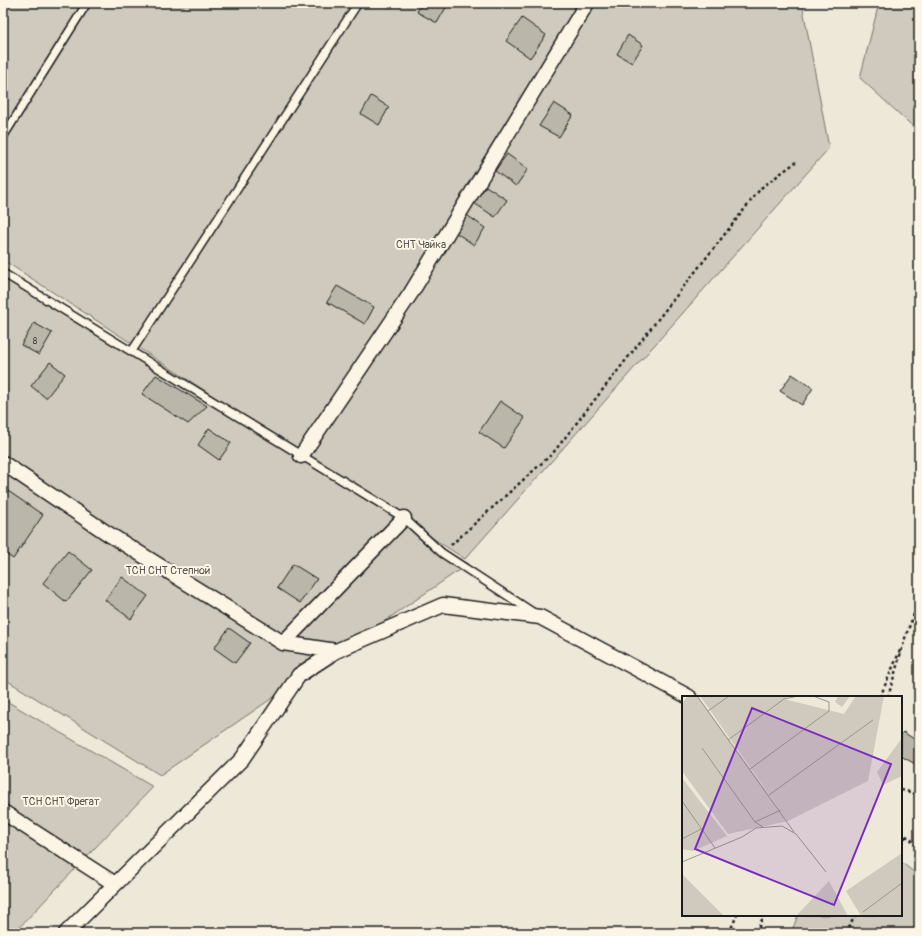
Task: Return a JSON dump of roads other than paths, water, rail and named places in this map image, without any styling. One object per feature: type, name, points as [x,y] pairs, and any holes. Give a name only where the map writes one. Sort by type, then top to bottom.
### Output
[{"type":"street","points":[[301,456],[411,293],[587,3]]},
{"type":"street","points":[[3,463],[107,533],[283,643],[336,651]]},
{"type":"street","points":[[283,643],[404,518]]},
{"type":"street","points":[[66,933],[242,759],[300,675],[336,651],[443,605],[540,617],[687,696]]},
{"type":"street","points":[[3,812],[115,884]]},
{"type":"lane","points":[[3,137],[87,3]]},
{"type":"lane","points":[[132,351],[358,3]]},
{"type":"lane","points":[[3,273],[404,518],[442,554],[540,617]]},
{"type":"park label","name":"СНТ Чайка","points":[[421,244]]},
{"type":"park label","name":"ТСН СНТ Степной","points":[[168,570]]},
{"type":"park label","name":"ТСН СНТ Фрегат","points":[[61,801]]}]
